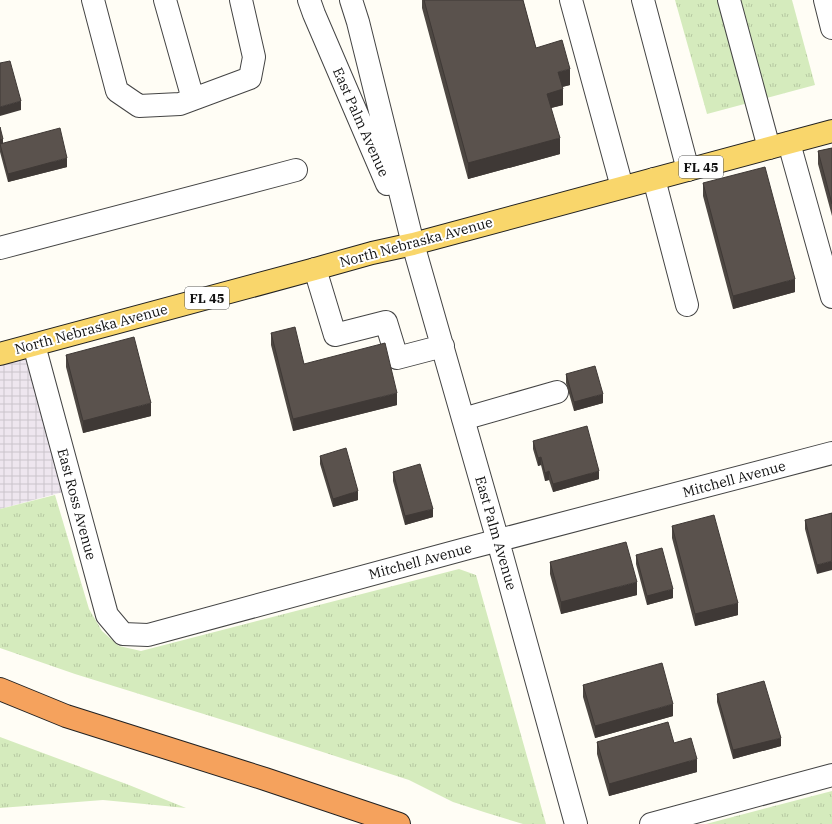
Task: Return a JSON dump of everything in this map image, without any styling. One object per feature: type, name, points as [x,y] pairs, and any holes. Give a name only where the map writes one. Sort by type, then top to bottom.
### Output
[{"type":"highway","points":[[0,689],[66,716],[265,779],[399,824]]},
{"type":"main road","name":"North Nebraska Avenue","points":[[0,354],[372,253],[413,244],[832,131]]},
{"type":"street","points":[[93,0],[117,91],[139,106],[180,104],[250,78],[254,57],[241,0]]},
{"type":"street","points":[[165,0],[193,99]]},
{"type":"street","name":"East Palm Avenue","points":[[309,0],[322,34],[413,244]]},
{"type":"street","name":"East Palm Avenue","points":[[351,0],[358,22],[413,244],[498,541],[576,824]]},
{"type":"street","points":[[571,0],[622,187]]},
{"type":"street","points":[[643,0],[688,170]]},
{"type":"street","points":[[729,0],[832,297]]},
{"type":"street","points":[[825,0],[832,28]]},
{"type":"street","points":[[0,248],[296,170]]},
{"type":"street","points":[[654,179],[688,305]]},
{"type":"street","points":[[316,269],[335,335],[386,322],[397,358],[443,346]]},
{"type":"street","name":"East Ross Avenue","points":[[34,344],[107,616],[123,634],[148,635]]},
{"type":"street","points":[[463,419],[557,392]]},
{"type":"street","name":"Mitchell Avenue","points":[[148,635],[832,453]]},
{"type":"street","points":[[651,824],[832,775]]},
{"type":"shaded area","points":[[30,352],[67,491],[0,509],[0,360]]},
{"type":"green space","points":[[675,0],[792,0],[815,85],[707,114]]},
{"type":"green space","points":[[55,495],[89,609],[102,631],[119,646],[141,651],[459,569],[476,575],[546,824],[523,824],[487,813],[453,802],[409,780],[75,674],[0,648],[0,509]]},
{"type":"green space","points":[[0,737],[186,808],[103,800],[0,808]]},
{"type":"green space","points":[[832,791],[832,824],[706,824]]},
{"type":"building","points":[[424,0],[523,0],[536,48],[562,40],[570,69],[558,72],[563,89],[547,94],[560,138],[468,163]]},
{"type":"building","points":[[10,61],[21,101],[0,107],[0,63]]},
{"type":"building","points":[[0,127],[3,139],[0,140]]},
{"type":"building","points":[[60,128],[67,158],[8,174],[0,144]]},
{"type":"building","points":[[832,148],[832,204],[818,151]]},
{"type":"building","points":[[765,167],[795,279],[733,296],[703,183]]},
{"type":"building","points":[[295,327],[304,364],[385,343],[397,393],[293,419],[271,333]]},
{"type":"building","points":[[134,337],[151,403],[83,421],[66,355]]},
{"type":"building","points":[[595,366],[603,394],[574,402],[566,374]]},
{"type":"building","points":[[587,426],[599,471],[553,484],[549,471],[545,473],[541,457],[538,458],[533,441]]},
{"type":"building","points":[[346,448],[358,491],[333,499],[320,456]]},
{"type":"building","points":[[420,464],[433,509],[405,516],[393,472]]},
{"type":"building","points":[[832,513],[832,561],[817,565],[805,520]]},
{"type":"building","points":[[714,515],[738,603],[695,614],[672,526]]},
{"type":"building","points":[[626,542],[637,582],[561,602],[550,562]]},
{"type":"building","points":[[662,548],[673,589],[647,596],[636,555]]},
{"type":"building","points":[[662,663],[673,704],[595,726],[583,685]]},
{"type":"building","points":[[764,681],[781,738],[733,750],[717,694]]},
{"type":"building","points":[[668,722],[674,743],[691,738],[697,759],[609,784],[597,742]]}]
